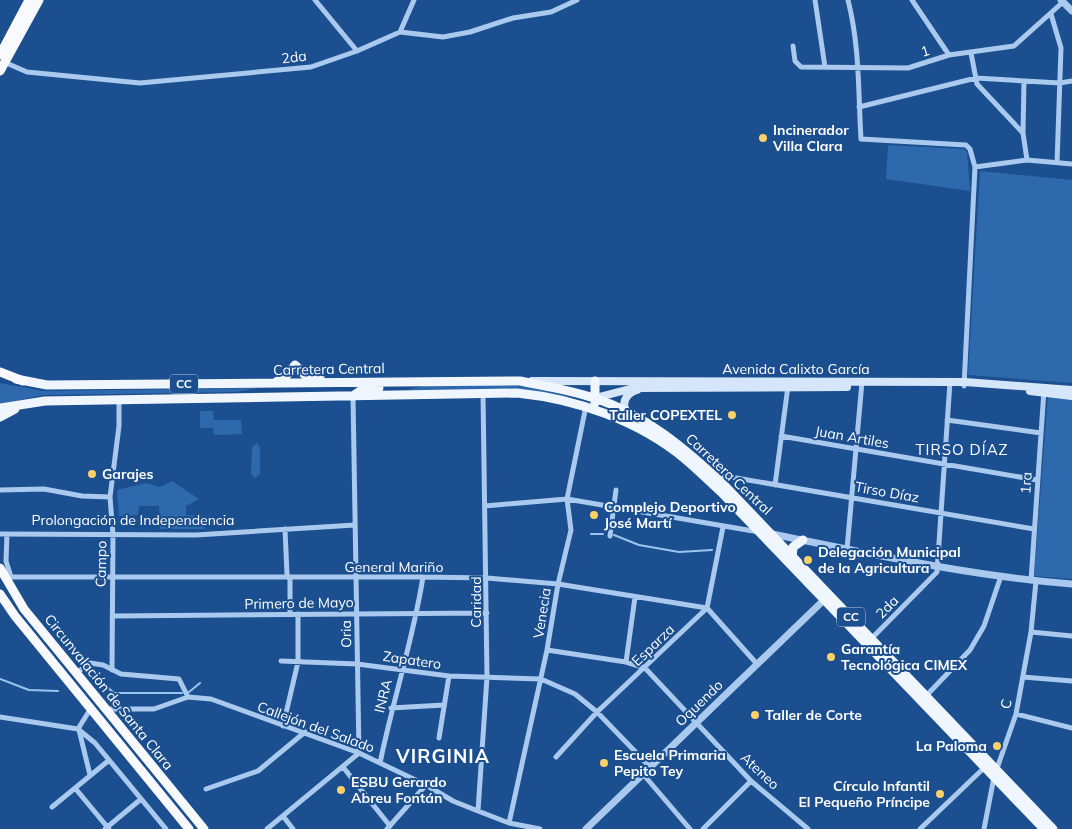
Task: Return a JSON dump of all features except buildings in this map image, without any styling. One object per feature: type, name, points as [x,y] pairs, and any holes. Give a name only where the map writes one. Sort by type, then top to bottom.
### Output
[{"type":"highway","points":[[0,71],[2,59],[29,0]]},
{"type":"highway","points":[[2,59],[40,0]]},
{"type":"highway","points":[[0,372],[22,380]]},
{"type":"highway","name":"Circunvalación de Santa Clara","points":[[0,568],[8,577],[24,609],[75,674],[204,829]]},
{"type":"highway","name":"Circunvalación de Santa Clara","points":[[0,594],[15,616],[190,829]]},
{"type":"main road","points":[[271,383],[284,378],[295,365],[310,377],[335,379],[342,382]]},
{"type":"main road","name":"Carretera Central","points":[[0,377],[47,385],[520,381],[595,398],[626,411],[635,422]]},
{"type":"main road","name":"Avenida Calixto García","points":[[520,381],[965,384],[1044,390],[1072,390]]},
{"type":"main road","points":[[595,381],[595,398],[598,411]]},
{"type":"main road","points":[[353,396],[363,389],[399,387],[423,382]]},
{"type":"main road","points":[[292,383],[292,396]]},
{"type":"main road","name":"Avenida Calixto García","points":[[595,398],[634,388],[788,384]]},
{"type":"main road","points":[[626,411],[624,404],[628,394],[646,388]]},
{"type":"main road","name":"Avenida Calixto García","points":[[1044,390],[1072,396]]},
{"type":"main road","name":"Carretera Central","points":[[0,408],[46,401],[483,393],[517,393],[546,396],[586,406],[635,422],[713,474],[724,490]]},
{"type":"main road","points":[[546,396],[580,402],[595,398]]},
{"type":"main road","points":[[0,417],[25,404]]},
{"type":"main road","name":"Carretera Central","points":[[678,449],[772,534],[791,559]]},
{"type":"main road","name":"Carretera Central","points":[[750,516],[760,532],[791,559],[924,698],[1044,829]]},
{"type":"main road","points":[[791,559],[793,547],[803,540]]},
{"type":"main road","name":"Carretera Central","points":[[991,769],[1053,829]]},
{"type":"street","points":[[315,0],[357,51]]},
{"type":"street","points":[[414,0],[400,32],[443,37],[470,32],[513,18],[551,12],[578,0]]},
{"type":"street","points":[[815,0],[825,67]]},
{"type":"street","points":[[848,0],[854,25],[859,68],[861,139],[966,145],[970,149],[975,167],[965,384]]},
{"type":"street","points":[[912,0],[949,56]]},
{"type":"street","points":[[1062,1],[1072,11]]},
{"type":"street","name":"1","points":[[793,46],[795,61],[801,67],[908,68],[949,56],[1014,46],[1051,14],[1062,1]]},
{"type":"street","points":[[1051,14],[1061,48],[1057,162]]},
{"type":"street","name":"2da","points":[[2,59],[27,72],[140,83],[311,67],[357,51],[400,32]]},
{"type":"street","points":[[971,53],[977,84],[1023,133]]},
{"type":"street","points":[[859,107],[976,78],[1060,83],[1072,81]]},
{"type":"street","points":[[1024,81],[1023,133],[1027,160]]},
{"type":"street","points":[[975,167],[1027,160],[1072,164]]},
{"type":"street","points":[[775,485],[788,384]]},
{"type":"street","points":[[847,549],[862,384]]},
{"type":"street","points":[[938,565],[950,384]]},
{"type":"street","name":"1ra","points":[[1034,581],[1034,529],[1044,390]]},
{"type":"street","name":"Caridad","points":[[478,811],[487,677],[483,393]]},
{"type":"street","name":"Oria","points":[[353,396],[359,753]]},
{"type":"street","name":"Campo","points":[[112,670],[113,535],[110,497],[119,400]]},
{"type":"street","name":"Venecia","points":[[509,823],[547,650],[558,584],[571,530],[567,499],[586,406]]},
{"type":"street","points":[[947,420],[1041,433]]},
{"type":"street","name":"Juan Artiles","points":[[781,436],[1037,480]]},
{"type":"street","name":"Tirso Díaz","points":[[713,474],[1034,529]]},
{"type":"street","points":[[724,490],[736,478]]},
{"type":"street","points":[[0,490],[44,489],[82,496],[110,497]]},
{"type":"street","points":[[610,536],[612,507],[616,490]]},
{"type":"street","points":[[485,506],[567,499],[1001,576],[1072,584]]},
{"type":"street","points":[[739,529],[744,527],[750,516]]},
{"type":"street","name":"Prolongación de Independencia","points":[[0,534],[196,535],[355,525]]},
{"type":"street","points":[[723,527],[708,608],[757,664]]},
{"type":"street","points":[[285,529],[290,614]]},
{"type":"street","points":[[7,534],[6,561],[8,577]]},
{"type":"street","name":"2da","points":[[869,641],[937,572],[938,565]]},
{"type":"street","points":[[924,698],[970,650],[984,626],[1001,576]]},
{"type":"street","name":"General Mariño","points":[[8,577],[487,578],[558,584],[708,608]]},
{"type":"street","name":"INRA","points":[[380,763],[391,708],[417,612],[423,577]]},
{"type":"street","name":"C","points":[[984,829],[991,769],[1016,714],[1031,632],[1034,581]]},
{"type":"street","points":[[626,662],[635,597]]},
{"type":"street","name":"Oquendo","points":[[586,829],[827,597]]},
{"type":"street","name":"Esparza","points":[[556,757],[597,712],[708,608]]},
{"type":"street","name":"Primero de Mayo","points":[[112,616],[417,612],[487,613]]},
{"type":"street","points":[[283,726],[298,662],[298,614]]},
{"type":"street","points":[[1031,632],[1072,636]]},
{"type":"street","name":"Ateneo","points":[[547,650],[626,662],[645,668],[751,781],[808,829]]},
{"type":"street","name":"Zapatero","points":[[281,661],[358,664],[449,676],[541,679]]},
{"type":"street","points":[[75,674],[90,663],[121,674],[179,679],[188,697]]},
{"type":"street","points":[[439,738],[449,676]]},
{"type":"street","points":[[1023,677],[1072,681]]},
{"type":"street","points":[[541,679],[575,694],[597,712],[650,767]]},
{"type":"street","name":"Callejón del Salado","points":[[105,709],[154,708],[188,697],[211,699],[359,753],[426,785],[453,801],[478,811],[509,823],[540,829]]},
{"type":"street","points":[[391,708],[444,705]]},
{"type":"street","points":[[90,776],[78,729],[91,708]]},
{"type":"street","points":[[1016,714],[1072,728]]},
{"type":"street","points":[[0,716],[78,729],[95,743],[166,829]]},
{"type":"street","points":[[206,789],[258,771],[305,732]]},
{"type":"street","points":[[267,829],[359,753]]},
{"type":"street","points":[[52,807],[108,761]]},
{"type":"street","points":[[342,766],[388,827],[426,785]]},
{"type":"street","points":[[920,829],[991,769]]},
{"type":"street","points":[[643,774],[690,829]]},
{"type":"street","points":[[703,829],[751,781]]},
{"type":"street","points":[[75,788],[107,828],[141,799]]},
{"type":"street","points":[[283,816],[293,829]]},
{"type":"shaded area","points":[[888,145],[964,149],[967,152],[970,191],[886,179]]},
{"type":"shaded area","points":[[980,171],[1072,180],[1072,383],[968,375]]},
{"type":"shaded area","points":[[0,383],[44,391],[257,388],[236,392],[44,395],[0,404]]},
{"type":"shaded area","points":[[492,384],[533,388],[579,399],[523,390],[407,390],[427,385]]},
{"type":"shaded area","points":[[1048,395],[1072,398],[1072,579],[1034,576]]},
{"type":"shaded area","points":[[200,411],[213,411],[214,420],[241,420],[242,434],[214,435],[213,428],[200,428]]},
{"type":"shaded area","points":[[257,443],[260,447],[260,474],[255,478],[251,474],[252,447]]},
{"type":"shaded area","points":[[172,481],[199,499],[186,506],[186,515],[206,517],[205,529],[160,529],[159,506],[139,506],[138,515],[119,516],[117,490],[146,483],[160,487]]},
{"type":"waterway","points":[[591,534],[603,534]]},
{"type":"waterway","points":[[614,535],[639,545],[679,552],[712,550]]},
{"type":"waterway","points":[[0,679],[29,690],[58,691]]},
{"type":"waterway","points":[[189,692],[200,683]]},
{"type":"waterway","points":[[96,684],[105,685],[114,693],[182,693]]},
{"type":"place","name":"Incinerador Villa Clara","points":[[763,138]]},
{"type":"place","name":"Taller COPEXTEL","points":[[732,415]]},
{"type":"place","name":"Garajes","points":[[92,474]]},
{"type":"place","name":"Complejo Deportivo José Martí","points":[[594,515]]},
{"type":"place","name":"Delegación Municipal de la Agricultura","points":[[808,560]]},
{"type":"place","name":"Garantía Tecnológica CIMEX","points":[[831,657]]},
{"type":"place","name":"Taller de Corte","points":[[755,715]]},
{"type":"place","name":"La Paloma","points":[[997,746]]},
{"type":"place","name":"Escuela Primaria Pepito Tey","points":[[604,763]]},
{"type":"place","name":"ESBU Gerardo Abreu Fontán","points":[[341,790]]},
{"type":"place","name":"Círculo Infantil El Pequeño Príncipe","points":[[940,794]]},
{"type":"district","name":"TIRSO DÍAZ","points":[[962,450]]},
{"type":"district","name":"VIRGINIA","points":[[443,756]]}]
